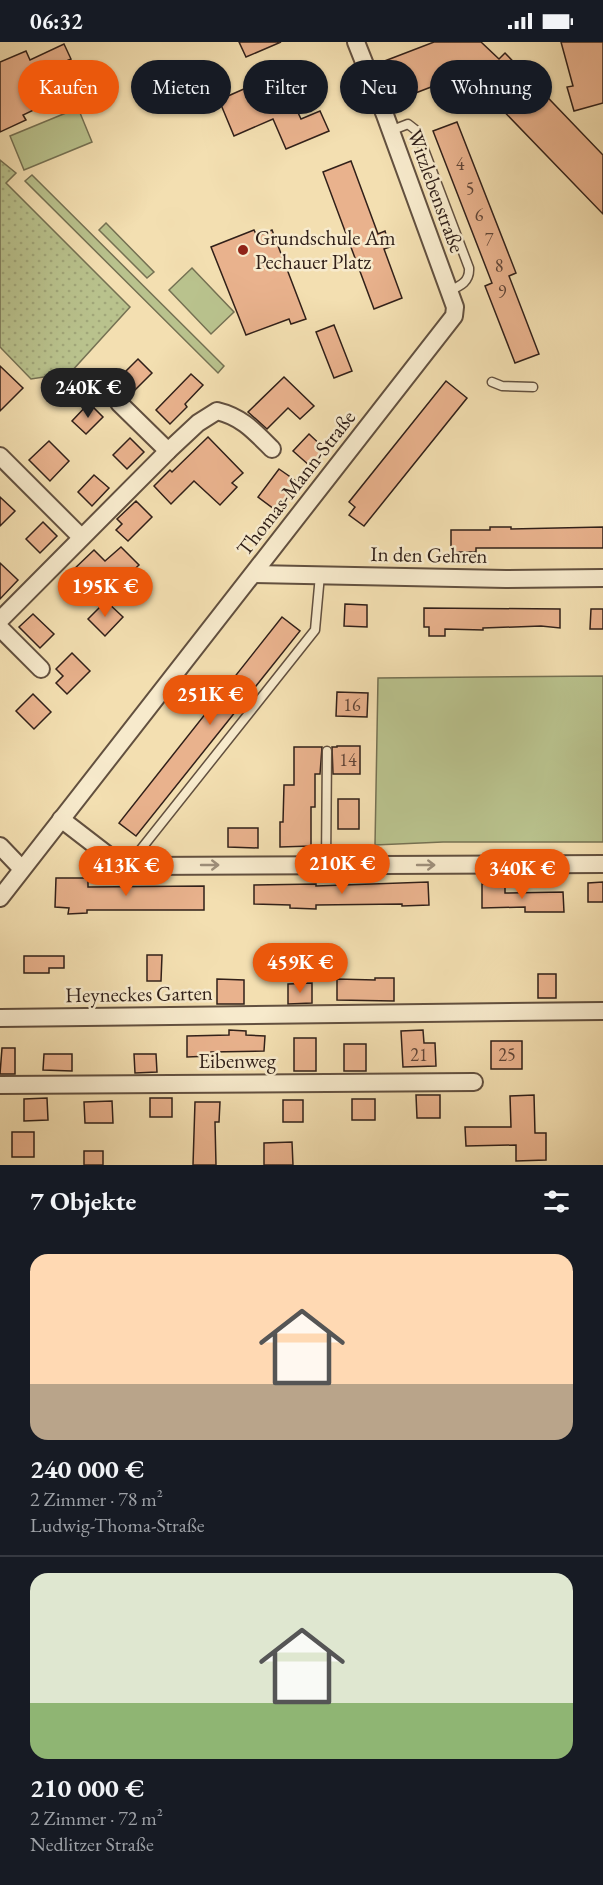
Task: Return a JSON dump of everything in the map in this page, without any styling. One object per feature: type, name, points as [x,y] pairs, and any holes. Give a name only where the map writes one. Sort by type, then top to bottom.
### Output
[{"type":"street","name":"Witzlebenstraße","points":[[356,42],[455,307],[451,323]]},
{"type":"street","name":"Thomas-Mann-Straße","points":[[0,898],[451,323]]},
{"type":"street","points":[[119,403],[168,451]]},
{"type":"street","points":[[0,620],[168,451],[198,423],[217,411],[234,415],[272,449]]},
{"type":"street","points":[[0,456],[81,537]]},
{"type":"street","name":"In den Gehren","points":[[254,574],[506,579],[603,578]]},
{"type":"street","points":[[0,628],[41,669]]},
{"type":"street","points":[[61,819],[109,856],[137,866],[603,864]]},
{"type":"street","points":[[0,846],[22,869]]},
{"type":"street","name":"Heyneckes Garten","points":[[0,1018],[603,1011]]},
{"type":"street","name":"Eibenweg","points":[[0,1085],[474,1082]]},
{"type":"lane","points":[[390,131],[408,124],[417,131],[469,268],[466,281],[449,291]]},
{"type":"lane","points":[[492,382],[502,386],[532,387]]},
{"type":"lane","points":[[130,863],[315,630],[320,575]]},
{"type":"lane","points":[[326,865],[327,751]]},
{"type":"green space","points":[[63,114],[80,114],[92,142],[24,170],[10,136]]},
{"type":"green space","points":[[0,160],[16,173],[6,183],[130,307],[70,373],[31,379],[0,347]]},
{"type":"green space","points":[[32,175],[224,366],[218,373],[25,181]]},
{"type":"green space","points":[[106,223],[154,272],[147,278],[99,230]]},
{"type":"green space","points":[[192,268],[234,312],[211,334],[169,290]]},
{"type":"green space","points":[[603,676],[603,842],[443,842],[375,845],[378,678]]},
{"type":"building","points":[[239,42],[281,42],[246,57]]},
{"type":"building","points":[[434,42],[481,42],[499,59],[505,53],[512,60],[430,60],[430,87],[418,92],[418,60],[387,60]]},
{"type":"building","points":[[561,42],[603,42],[603,103],[574,111],[567,87],[573,86]]},
{"type":"building","points":[[64,44],[71,59],[69,60],[30,60]]},
{"type":"building","points":[[26,51],[30,60],[18,60],[18,114],[25,114],[23,115],[26,120],[0,132],[0,62]]},
{"type":"building","points":[[243,89],[243,114],[299,114],[301,119],[313,114],[321,114],[329,131],[286,149],[273,119],[234,136],[225,114],[231,114],[231,95]]},
{"type":"building","points":[[552,102],[603,155],[603,214],[506,114],[552,114]]},
{"type":"building","points":[[457,122],[516,273],[509,276],[539,354],[515,363],[485,286],[492,283],[433,131]]},
{"type":"building","points":[[351,161],[378,234],[385,231],[390,247],[384,249],[402,298],[374,309],[323,172]]},
{"type":"building","points":[[254,230],[257,236],[272,230],[306,319],[291,324],[289,319],[246,335],[211,247]]},
{"type":"building","points":[[334,325],[352,371],[334,378],[316,332]]},
{"type":"building","points":[[138,359],[152,373],[135,390],[121,376]]},
{"type":"building","points":[[0,366],[23,388],[0,411]]},
{"type":"building","points":[[99,373],[110,383],[98,396],[86,386]]},
{"type":"building","points":[[191,374],[203,385],[185,404],[187,407],[170,424],[156,410]]},
{"type":"building","points":[[284,377],[314,406],[300,419],[288,408],[267,429],[248,412]]},
{"type":"building","points":[[446,381],[467,398],[364,526],[349,515],[355,507],[349,502]]},
{"type":"building","points":[[89,403],[103,417],[86,434],[72,421]]},
{"type":"building","points":[[309,434],[325,449],[310,466],[293,451]]},
{"type":"building","points":[[208,437],[243,473],[232,483],[237,487],[220,505],[194,481],[171,504],[154,486]]},
{"type":"building","points":[[130,438],[144,452],[127,469],[113,455]]},
{"type":"building","points":[[49,441],[69,461],[50,481],[29,460]]},
{"type":"building","points":[[279,469],[299,483],[278,512],[258,497]]},
{"type":"building","points":[[94,475],[109,488],[92,506],[78,492]]},
{"type":"building","points":[[0,497],[15,511],[0,526]]},
{"type":"building","points":[[136,501],[152,517],[128,541],[116,530],[122,524],[117,519]]},
{"type":"building","points":[[43,522],[57,536],[40,553],[26,539]]},
{"type":"building","points":[[490,527],[511,527],[511,529],[603,527],[603,548],[476,548],[476,552],[451,552],[451,530],[490,530]]},
{"type":"building","points":[[121,547],[139,565],[116,586],[101,570],[85,585],[71,572],[94,550],[105,561]]},
{"type":"building","points":[[0,563],[18,580],[0,599]]},
{"type":"building","points":[[106,601],[123,617],[105,636],[88,619]]},
{"type":"building","points":[[345,604],[367,605],[367,627],[344,626]]},
{"type":"building","points":[[424,608],[560,609],[560,628],[541,626],[483,628],[483,630],[445,629],[445,636],[429,636],[429,627],[424,627]]},
{"type":"building","points":[[591,609],[603,609],[603,629],[590,629]]},
{"type":"building","points":[[33,614],[54,634],[40,648],[19,627]]},
{"type":"building","points":[[282,617],[300,631],[136,836],[119,823]]},
{"type":"building","points":[[72,653],[90,671],[67,694],[56,683],[63,676],[56,669]]},
{"type":"building","points":[[337,692],[368,693],[367,717],[336,716]]},
{"type":"building","points":[[33,694],[51,712],[34,729],[16,711]]},
{"type":"building","points":[[360,746],[360,774],[333,774],[332,747]]},
{"type":"building","points":[[294,747],[322,747],[320,774],[315,774],[315,807],[311,807],[311,846],[280,847],[284,785],[294,785]]},
{"type":"building","points":[[338,799],[359,799],[359,829],[338,829]]},
{"type":"building","points":[[228,828],[258,828],[258,848],[228,847]]},
{"type":"building","points":[[56,878],[88,878],[88,887],[204,886],[204,910],[87,910],[87,913],[68,914],[69,908],[55,907]]},
{"type":"building","points":[[428,882],[429,905],[316,905],[316,909],[290,908],[290,905],[254,904],[254,885],[316,884],[316,886]]},
{"type":"building","points":[[603,882],[603,902],[588,902],[588,883]]},
{"type":"building","points":[[482,884],[505,884],[505,893],[563,892],[564,912],[525,912],[525,907],[482,908]]},
{"type":"building","points":[[147,955],[162,955],[161,981],[147,981]]},
{"type":"building","points":[[24,956],[64,956],[64,968],[49,968],[49,973],[24,973]]},
{"type":"building","points":[[538,974],[556,974],[556,998],[538,998]]},
{"type":"building","points":[[375,978],[394,978],[394,1001],[337,1000],[337,979],[375,980]]},
{"type":"building","points":[[217,979],[244,980],[244,1004],[217,1004]]},
{"type":"building","points":[[312,983],[312,1003],[288,1004],[288,984]]},
{"type":"building","points":[[229,1030],[246,1031],[246,1035],[265,1036],[264,1051],[211,1052],[211,1056],[187,1057],[187,1036],[229,1035]]},
{"type":"building","points":[[423,1030],[424,1043],[435,1043],[436,1066],[403,1067],[401,1031]]},
{"type":"building","points":[[294,1038],[316,1038],[316,1071],[294,1071]]},
{"type":"building","points":[[491,1041],[522,1041],[522,1069],[491,1069]]},
{"type":"building","points":[[344,1044],[366,1044],[366,1071],[344,1071]]},
{"type":"building","points":[[2,1048],[15,1048],[15,1074],[0,1074]]},
{"type":"building","points":[[44,1054],[72,1054],[72,1071],[43,1070]]},
{"type":"building","points":[[134,1054],[156,1054],[157,1072],[135,1073]]},
{"type":"building","points":[[416,1095],[440,1095],[440,1118],[417,1118]]},
{"type":"building","points":[[534,1095],[535,1133],[546,1133],[546,1160],[516,1161],[516,1145],[466,1146],[465,1127],[511,1127],[510,1096]]},
{"type":"building","points":[[47,1098],[48,1120],[24,1121],[24,1099]]},
{"type":"building","points":[[150,1098],[172,1098],[172,1117],[150,1117]]},
{"type":"building","points":[[352,1099],[375,1099],[375,1120],[352,1120]]},
{"type":"building","points":[[283,1100],[303,1100],[303,1122],[283,1122]]},
{"type":"building","points":[[112,1101],[113,1123],[85,1123],[84,1102]]},
{"type":"building","points":[[195,1102],[220,1102],[219,1122],[215,1122],[216,1165],[193,1165]]},
{"type":"building","points":[[12,1132],[34,1132],[34,1157],[12,1157]]},
{"type":"building","points":[[292,1142],[293,1165],[264,1165],[264,1143]]},
{"type":"building","points":[[84,1151],[103,1151],[103,1165],[84,1165]]},
{"type":"place","name":"Grundschule Am Pechauer Platz","points":[[243,250]]}]
